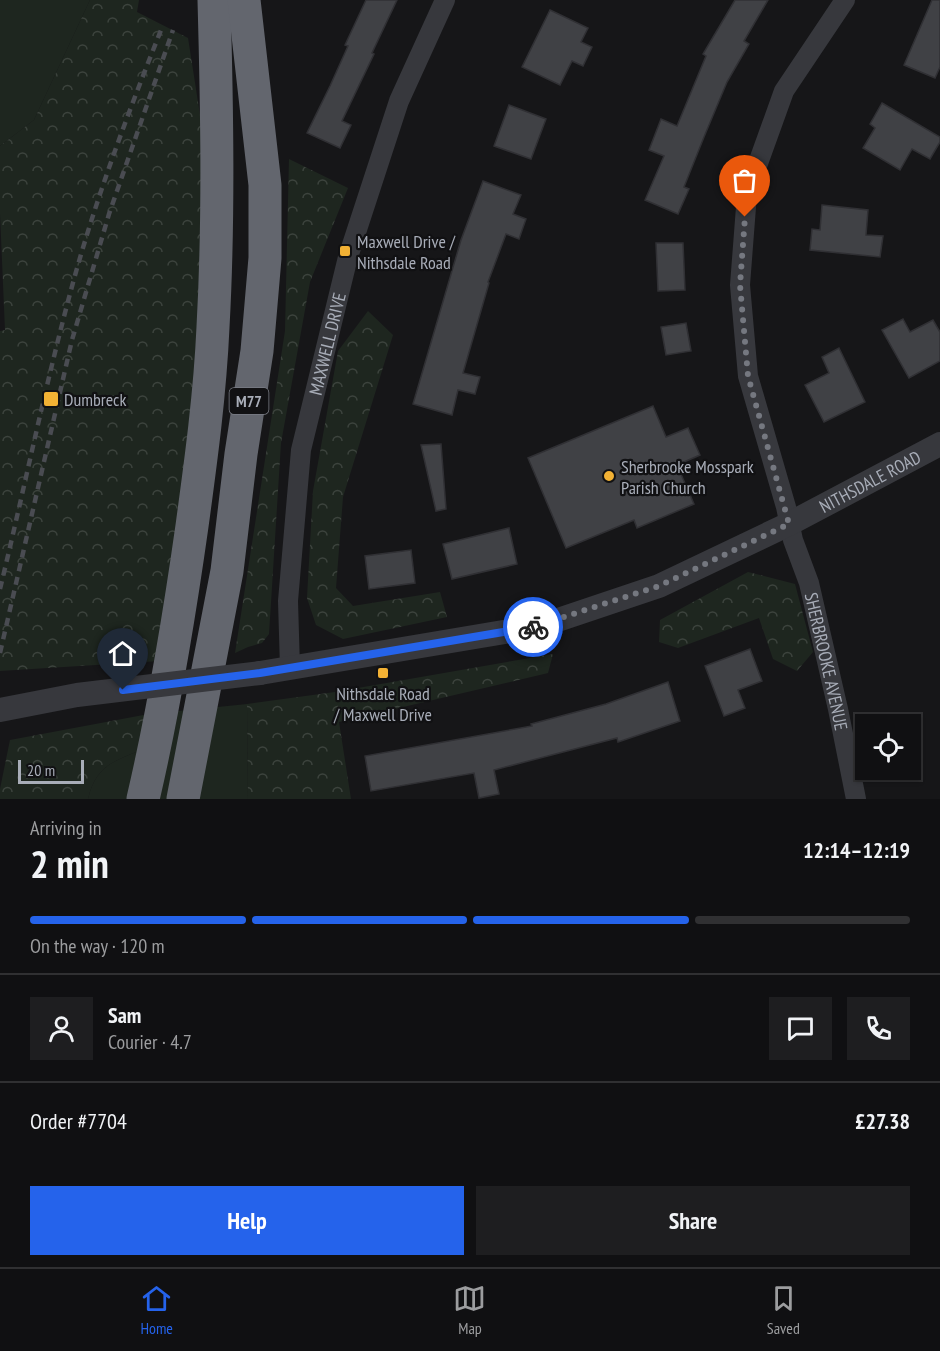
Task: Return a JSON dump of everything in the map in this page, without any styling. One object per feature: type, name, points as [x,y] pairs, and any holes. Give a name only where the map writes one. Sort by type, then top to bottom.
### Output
[{"type":"highway","name":"M77","points":[[143,799],[176,632],[195,506],[213,330],[218,207],[214,0]]},
{"type":"highway","name":"M77","points":[[183,799],[227,571],[241,454],[257,351],[265,258],[265,185],[244,0]]},
{"type":"street","name":"MAXWELL DRIVE","points":[[290,668],[288,601],[301,450],[348,257],[399,100],[445,0]]},
{"type":"street","name":"SHERBROOKE AVENUE","points":[[845,0],[784,91],[747,194],[740,285],[748,376],[793,540],[809,583],[856,799]]},
{"type":"street","name":"NITHSDALE ROAD","points":[[0,710],[77,695],[260,673],[540,626],[659,586],[789,524],[940,444]]},
{"type":"green space","points":[[0,0],[90,0],[34,120],[0,146]]},
{"type":"green space","points":[[90,0],[139,0],[137,12],[188,38],[205,147],[200,408],[159,661],[0,671],[0,331],[5,330],[0,213],[0,146],[34,120]]},
{"type":"green space","points":[[289,159],[348,188],[310,282],[281,443],[269,634],[262,643],[235,653],[285,331]]},
{"type":"green space","points":[[368,311],[393,335],[343,497],[336,588],[353,606],[440,592],[447,617],[343,639],[316,625],[307,598],[313,491],[338,351]]},
{"type":"green space","points":[[748,572],[795,584],[813,652],[797,671],[773,659],[759,618],[678,648],[659,642],[660,620]]},
{"type":"green space","points":[[553,654],[548,673],[339,722],[351,799],[248,799],[247,704],[335,692]]},
{"type":"green space","points":[[247,704],[248,799],[88,799],[95,780],[106,767],[139,751],[149,714]]},
{"type":"green space","points":[[149,714],[139,751],[106,767],[95,780],[88,799],[0,799],[10,740]]},
{"type":"building","points":[[366,0],[397,0],[342,121],[351,125],[340,148],[307,133],[348,46],[345,45]]},
{"type":"building","points":[[735,0],[768,0],[744,41],[749,44],[727,82],[704,137],[684,187],[689,189],[678,214],[645,200],[664,156],[649,150],[661,119],[677,126],[706,56],[703,54]]},
{"type":"building","points":[[932,0],[940,0],[940,67],[935,78],[904,65]]},
{"type":"building","points":[[550,10],[588,28],[581,42],[592,47],[583,66],[572,61],[560,85],[522,67]]},
{"type":"building","points":[[882,103],[940,137],[940,142],[930,159],[912,149],[900,170],[863,148],[875,128],[870,124]]},
{"type":"building","points":[[509,105],[546,119],[531,159],[494,146]]},
{"type":"building","points":[[483,181],[521,195],[513,214],[526,219],[519,239],[506,234],[488,282],[463,373],[480,377],[475,394],[458,390],[452,415],[413,404],[461,240]]},
{"type":"building","points":[[822,205],[868,210],[866,235],[883,236],[880,257],[810,250],[812,229],[820,230]]},
{"type":"building","points":[[656,243],[683,243],[685,290],[658,291]]},
{"type":"building","points":[[903,319],[910,332],[933,320],[940,332],[940,361],[909,378],[882,330]]},
{"type":"building","points":[[686,323],[691,351],[666,355],[661,327]]},
{"type":"building","points":[[839,348],[865,402],[824,422],[805,385],[829,373],[822,357]]},
{"type":"building","name":"Sherbrooke Mosspark Parish Church","points":[[653,406],[666,437],[688,428],[700,455],[677,465],[694,504],[637,528],[634,520],[566,548],[528,458]]},
{"type":"building","points":[[441,444],[446,509],[436,511],[421,445]]},
{"type":"building","points":[[509,528],[517,564],[452,579],[443,544]]},
{"type":"building","points":[[411,550],[415,583],[369,589],[365,556]]},
{"type":"building","points":[[750,649],[762,681],[738,690],[745,708],[724,716],[705,666]]},
{"type":"building","points":[[668,682],[680,721],[618,742],[617,738],[494,770],[499,794],[479,798],[474,773],[371,791],[365,756],[532,726],[531,724],[606,704]]},
{"type":"railway","points":[[0,589],[54,356],[83,247],[115,150],[163,25]]},
{"type":"railway","points":[[0,653],[72,340],[109,214],[173,30]]},
{"type":"way so far","points":[[533,627],[659,586],[789,524],[748,376],[740,285],[745,217]]},
{"type":"place","name":"Maxwell Drive / Nithsdale Road","points":[[345,251]]},
{"type":"place","name":"Dumbreck","points":[[51,399]]},
{"type":"place","name":"Sherbrooke Mosspark Parish Church","points":[[609,476]]},
{"type":"place","name":"Nithsdale Road / Maxwell Drive","points":[[383,673]]},
{"type":"route","points":[[123,690],[260,673],[533,627]]}]
